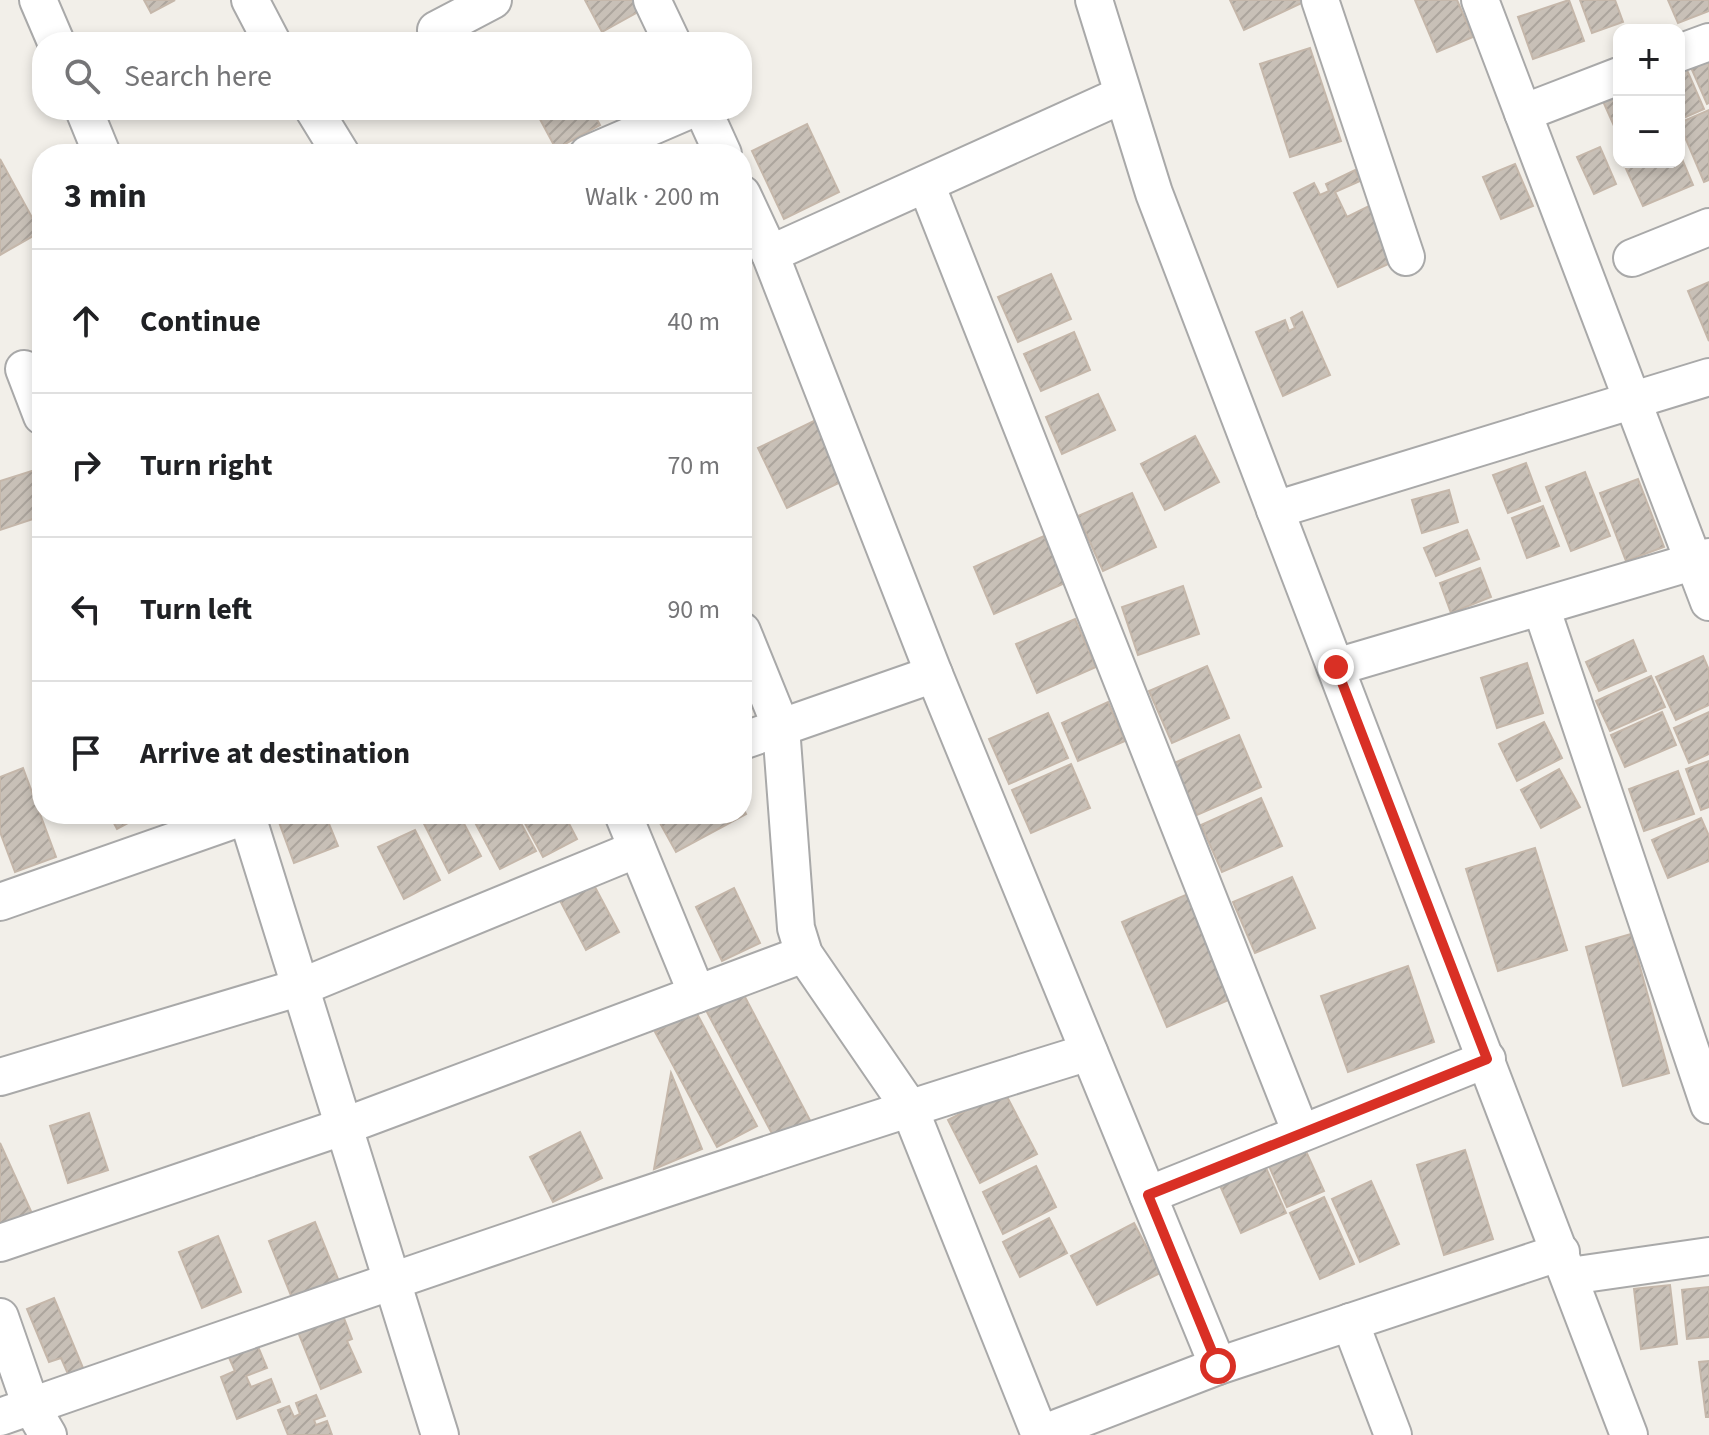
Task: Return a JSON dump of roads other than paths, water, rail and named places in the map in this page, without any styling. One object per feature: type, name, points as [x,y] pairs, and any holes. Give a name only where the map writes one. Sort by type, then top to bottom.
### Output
[{"type":"street","points":[[38,0],[52,32]]},
{"type":"street","points":[[250,0],[267,32]]},
{"type":"street","points":[[436,30],[493,0]]},
{"type":"street","points":[[652,0],[667,32]]},
{"type":"street","points":[[1094,0],[1154,193],[1629,1435]]},
{"type":"street","points":[[1480,0],[1633,400],[1701,560],[1709,602]]},
{"type":"street","points":[[1323,1],[1406,257]]},
{"type":"street","points":[[1685,51],[1709,42]]},
{"type":"street","points":[[1523,113],[1613,78]]},
{"type":"street","points":[[770,254],[1122,95]]},
{"type":"street","points":[[88,120],[98,144]]},
{"type":"street","points":[[320,120],[335,144]]},
{"type":"street","points":[[611,144],[667,120]]},
{"type":"street","points":[[708,120],[718,144]]},
{"type":"street","points":[[926,184],[1301,1133]]},
{"type":"street","points":[[752,215],[770,254],[934,674],[1218,1366]]},
{"type":"street","points":[[1632,258],[1709,227]]},
{"type":"street","points":[[22,368],[32,392]]},
{"type":"street","points":[[1275,510],[1709,377]]},
{"type":"street","points":[[1336,667],[1701,560]]},
{"type":"street","points":[[1541,607],[1709,1105]]},
{"type":"street","points":[[752,656],[781,727],[796,928],[804,954],[909,1107],[1040,1435],[1218,1366],[1350,1322],[1566,1264],[1709,1256]]},
{"type":"street","points":[[752,737],[934,674]]},
{"type":"street","points":[[0,902],[223,824]]},
{"type":"street","points":[[252,824],[342,1127],[440,1435]]},
{"type":"street","points":[[627,824],[697,994]]},
{"type":"street","points":[[0,1077],[301,987],[637,849]]},
{"type":"street","points":[[0,1243],[342,1127],[804,954]]},
{"type":"street","points":[[0,1317],[26,1419],[391,1280],[909,1107],[1089,1052]]},
{"type":"street","points":[[1148,1195],[1487,1059]]},
{"type":"street","points":[[1350,1322],[1393,1435]]}]
